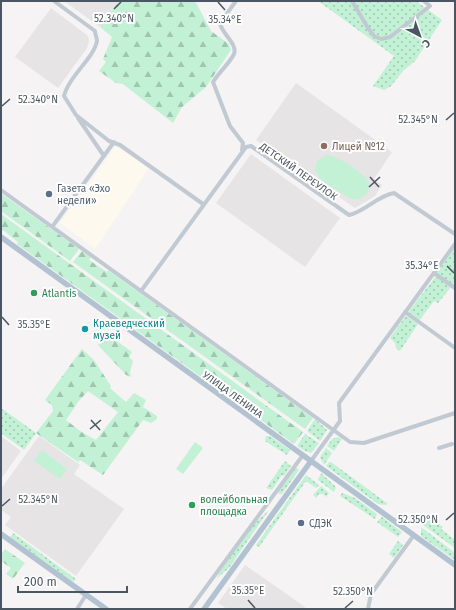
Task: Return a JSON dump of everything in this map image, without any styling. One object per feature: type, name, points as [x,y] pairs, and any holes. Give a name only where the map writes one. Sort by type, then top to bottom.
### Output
[{"type":"main road","name":"УЛИЦА ЛЕНИНА","points":[[1,237],[455,565]]},
{"type":"main road","points":[[204,609],[311,461]]},
{"type":"main road","points":[[1,534],[106,609]]},
{"type":"street","points":[[54,1],[95,32],[97,41],[67,87],[64,96],[104,156]]},
{"type":"street","points":[[141,291],[242,150],[243,143],[230,126],[213,82],[234,54],[234,48],[220,27],[220,23],[236,1]]},
{"type":"street","points":[[352,1],[374,36],[381,39],[390,37],[430,6],[424,1]]},
{"type":"street","points":[[76,115],[109,141],[114,142],[146,163],[203,204]]},
{"type":"street","points":[[52,226],[114,142]]},
{"type":"street","name":"ДЕТСКИЙ ПЕРЕУЛОК","points":[[242,150],[250,146],[349,215],[362,210],[385,194],[394,193],[455,234]]},
{"type":"street","points":[[1,190],[350,442],[364,443],[455,412]]},
{"type":"street","points":[[311,461],[340,421],[339,403],[455,244]]},
{"type":"street","points":[[434,273],[455,288]]},
{"type":"street","points":[[405,312],[455,348]]},
{"type":"street","points":[[439,448],[452,444]]},
{"type":"street","points":[[190,609],[302,455]]},
{"type":"street","points":[[368,609],[371,594],[414,535]]},
{"type":"street","points":[[77,609],[86,595]]},
{"type":"shaded area","points":[[64,1],[119,1],[100,27]]},
{"type":"shaded area","points":[[51,8],[88,36],[89,41],[87,48],[58,88],[15,57]]},
{"type":"shaded area","name":"Лицей №12","points":[[296,83],[392,152],[374,179],[382,185],[375,196],[355,208],[256,140]]},
{"type":"shaded area","points":[[116,146],[149,168],[95,249],[60,223]]},
{"type":"shaded area","points":[[251,154],[340,218],[305,267],[216,203]]},
{"type":"shaded area","points":[[1,436],[21,451],[1,479]]},
{"type":"shaded area","points":[[39,436],[80,465],[74,474],[124,509],[76,576],[5,525],[11,517],[1,510],[1,489]]},
{"type":"shaded area","points":[[245,565],[305,607],[304,609],[227,609],[218,603]]},
{"type":"green space","points":[[119,1],[195,1],[211,31],[229,44],[231,50],[206,87],[182,107],[173,123],[123,84],[116,83],[99,71],[106,62],[103,59],[112,37],[100,27]]},
{"type":"green space","points":[[318,1],[416,1],[442,20],[415,61],[403,71],[391,86],[384,90],[373,86],[394,56]]},
{"type":"green space","points":[[326,155],[338,158],[363,175],[370,185],[367,194],[359,199],[351,199],[320,179],[315,170],[317,161]]},
{"type":"green space","points":[[2,194],[79,249],[70,261],[1,211]]},
{"type":"green space","points":[[1,214],[303,432],[294,444],[17,244],[18,242],[3,230],[1,233]]},
{"type":"green space","points":[[455,247],[455,282],[452,285],[436,274]]},
{"type":"green space","points":[[82,251],[91,257],[89,260],[107,272],[108,270],[313,418],[305,429],[73,262]]},
{"type":"green space","points":[[436,276],[451,287],[438,303],[434,301],[419,321],[409,314],[409,311]]},
{"type":"green space","points":[[407,316],[418,324],[400,351],[396,348],[395,343],[390,338]]},
{"type":"green space","points":[[108,335],[132,352],[129,357],[133,361],[130,372],[131,377],[126,375],[98,345]]},
{"type":"green space","points":[[82,349],[94,360],[111,386],[110,388],[126,402],[134,393],[146,400],[143,407],[157,416],[157,419],[151,423],[143,420],[103,475],[80,460],[78,462],[36,433],[53,411],[52,405],[45,400]],"holes":[[[88,391],[118,412],[96,440],[83,433],[66,420],[78,402]]]},
{"type":"green space","points":[[1,408],[36,433],[24,450],[1,433]]},
{"type":"green space","points":[[315,419],[327,430],[320,441],[307,431]]},
{"type":"green space","points":[[305,434],[319,443],[311,453],[297,446]]},
{"type":"green space","points":[[266,436],[270,436],[290,450],[287,455],[265,441]]},
{"type":"green space","points":[[338,437],[342,439],[334,451],[327,446],[332,439]]},
{"type":"green space","points":[[195,442],[203,448],[183,474],[176,469]]},
{"type":"green space","points":[[326,448],[332,453],[324,465],[320,457]]},
{"type":"green space","points":[[42,450],[67,469],[60,479],[34,461]]},
{"type":"green space","points":[[285,461],[291,466],[284,476],[282,475],[272,490],[266,488]]},
{"type":"green space","points":[[329,462],[388,504],[378,504],[326,466]]},
{"type":"green space","points":[[296,467],[299,470],[282,494],[279,494],[278,491]]},
{"type":"green space","points":[[321,473],[336,487],[334,492],[318,480]]},
{"type":"green space","points":[[306,475],[319,485],[316,488],[306,481],[259,547],[256,545]]},
{"type":"green space","points":[[321,486],[329,493],[326,497],[323,494],[319,494],[316,498],[313,495]]},
{"type":"green space","points":[[342,493],[355,498],[377,514],[375,519],[340,496]]},
{"type":"green space","points":[[269,510],[229,568],[217,578],[253,525]]},
{"type":"green space","points":[[382,517],[402,532],[398,537],[377,522]]},
{"type":"green space","points":[[428,517],[443,527],[441,529],[455,540],[455,548],[423,525]]},
{"type":"green space","points":[[421,527],[454,552],[455,560],[421,536]]},
{"type":"green space","points":[[13,533],[76,579],[73,582],[10,537]]},
{"type":"green space","points":[[398,541],[403,545],[394,558],[389,554]]},
{"type":"green space","points":[[5,549],[25,563],[13,579],[6,574],[11,568],[1,561],[1,555]]},
{"type":"place","name":"Лицей №12","points":[[324,146]]},
{"type":"place","name":"Газета «Эхо недели»","points":[[49,194]]},
{"type":"place","name":"Atlantis","points":[[34,293]]},
{"type":"place","name":"Краеведческий музей","points":[[85,329]]},
{"type":"place","name":"волейбольная площадка","points":[[192,505]]},
{"type":"place","name":"СДЭК","points":[[301,523]]}]
